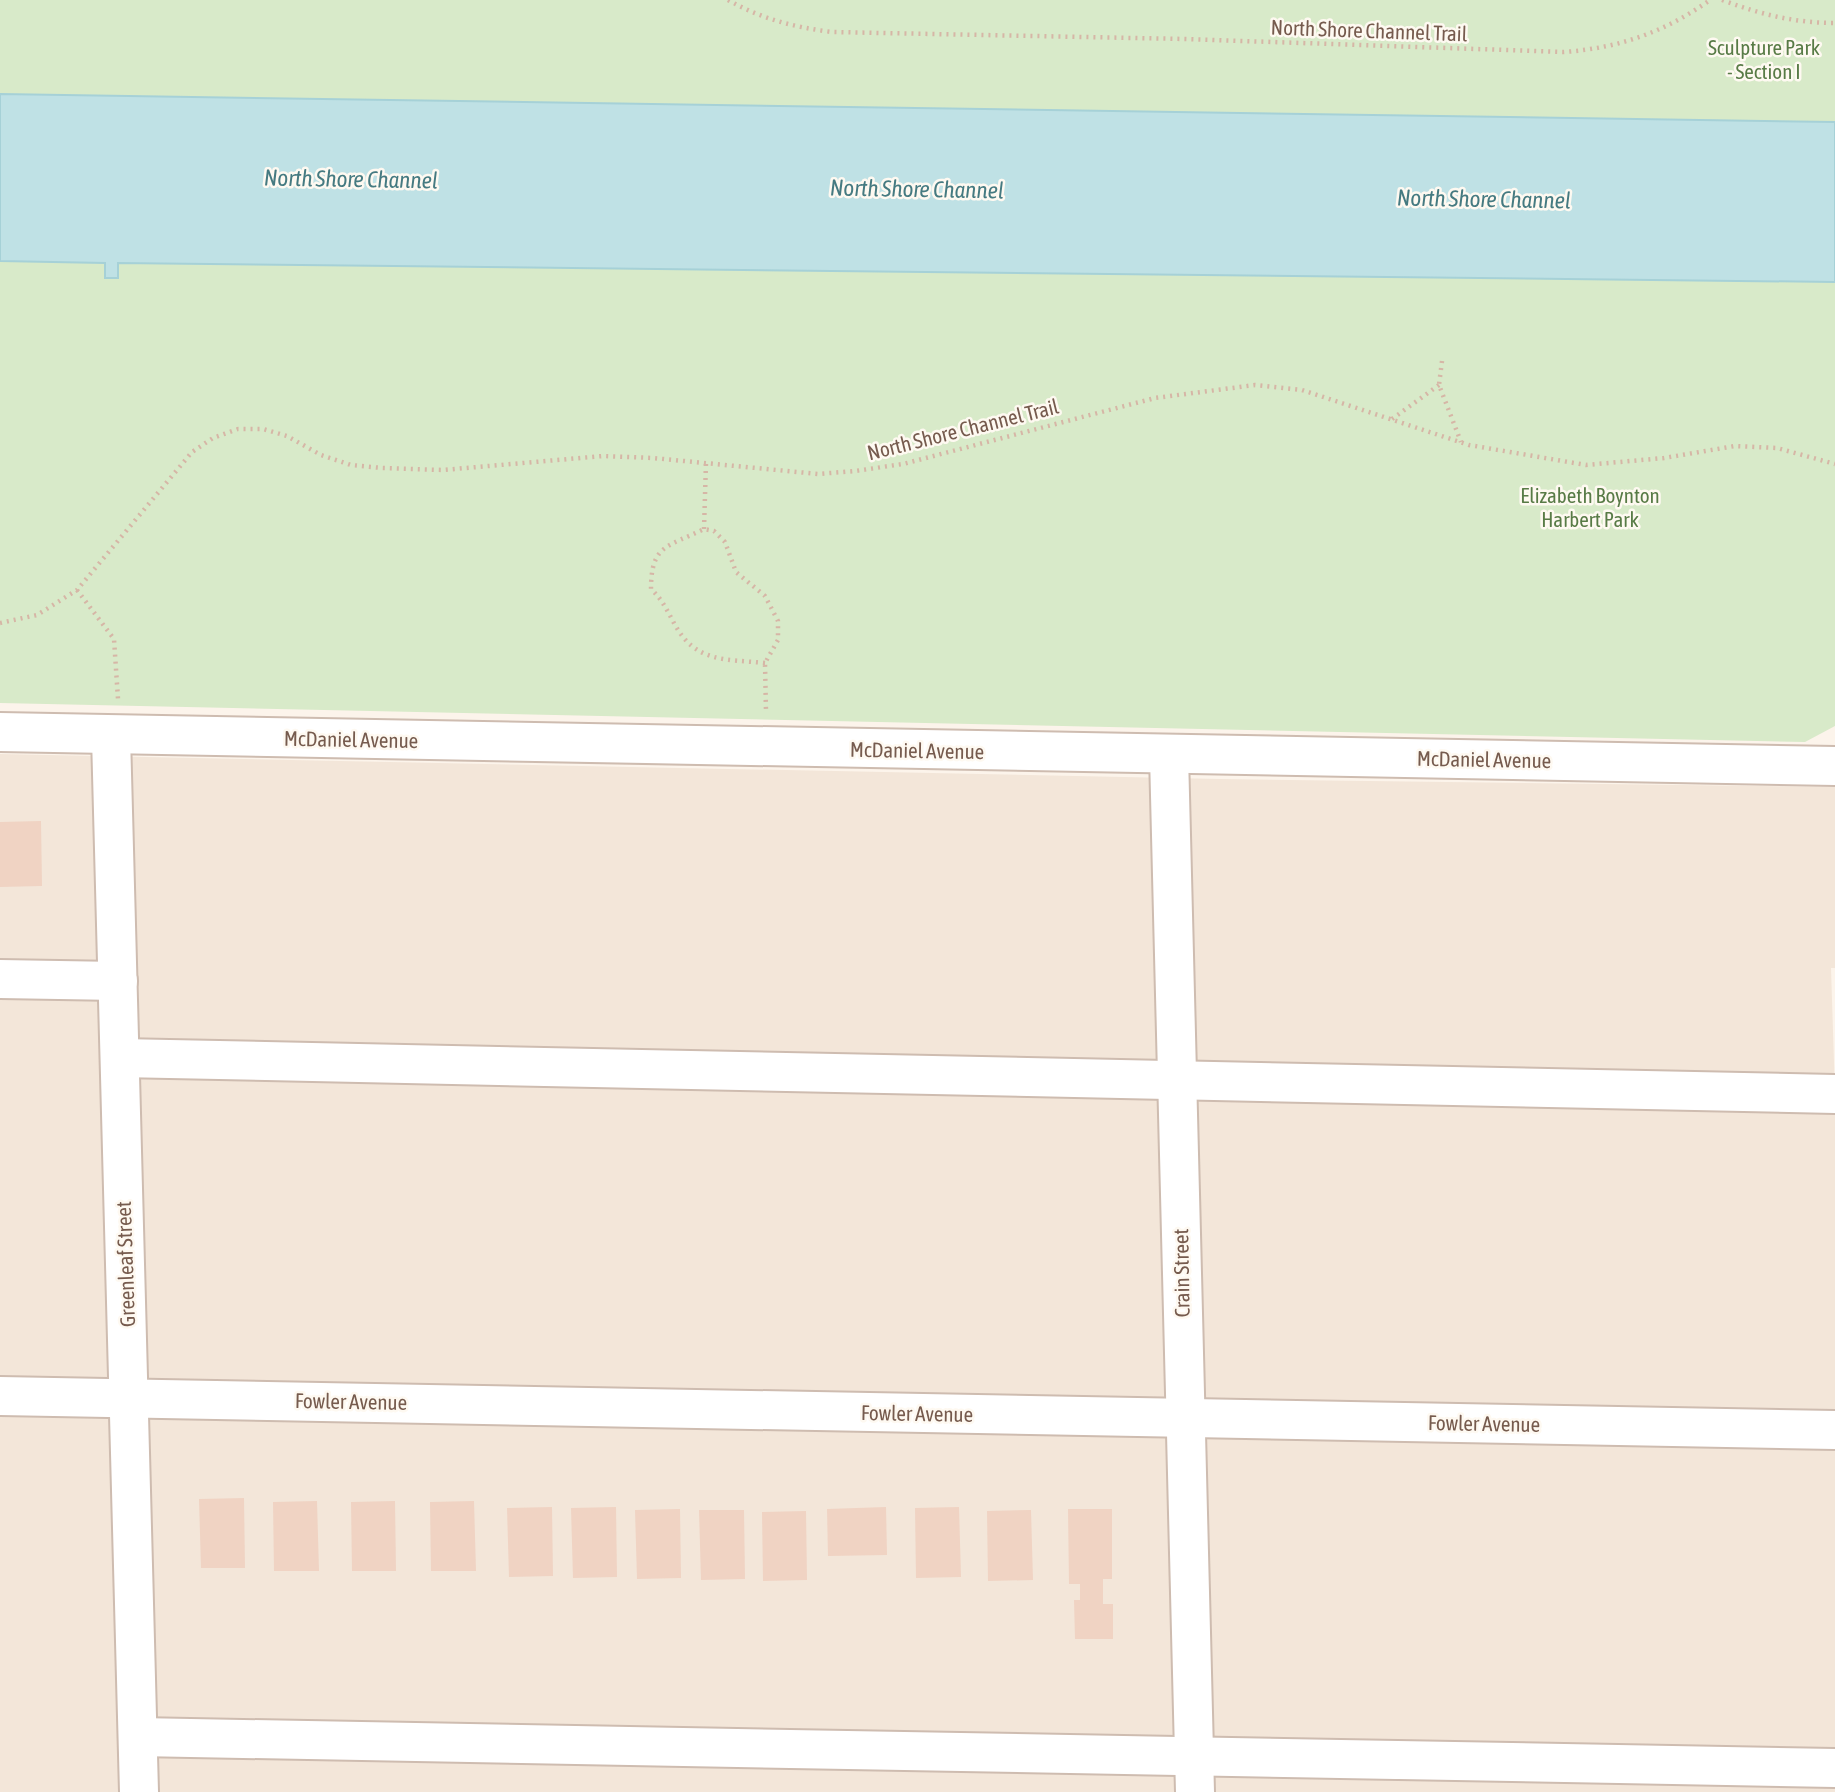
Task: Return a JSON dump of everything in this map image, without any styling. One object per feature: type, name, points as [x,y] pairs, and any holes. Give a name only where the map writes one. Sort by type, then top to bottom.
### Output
[{"type":"street","name":"McDaniel Avenue","points":[[0,732],[1835,766]]},
{"type":"street","name":"Greenleaf Street","points":[[111,736],[139,1792]]},
{"type":"street","name":"Crain Street","points":[[1169,755],[1195,1774]]},
{"type":"street","points":[[0,979],[118,981]]},
{"type":"street","points":[[120,1058],[1835,1094]]},
{"type":"street","name":"Fowler Avenue","points":[[0,1396],[1835,1430]]},
{"type":"street","points":[[138,1737],[1195,1774],[1835,1768]]},
{"type":"path","name":"North Shore Channel Trail","points":[[728,0],[759,17],[793,27],[832,32],[1185,39],[1564,52],[1598,50],[1637,38],[1678,22],[1710,0]]},
{"type":"path","points":[[1722,0],[1761,15],[1799,23],[1835,23]]},
{"type":"path","points":[[1442,361],[1440,385],[1461,442]]},
{"type":"path","name":"North Shore Channel Trail","points":[[0,623],[37,615],[77,590],[192,452],[213,438],[238,429],[263,429],[351,466],[443,470],[603,456],[706,462],[818,474],[903,464],[1155,398],[1255,385],[1302,390],[1461,442],[1586,465],[1664,458],[1735,446],[1777,448],[1835,464]]},
{"type":"path","points":[[1392,419],[1440,385]]},
{"type":"path","points":[[704,529],[706,462]]},
{"type":"path","points":[[765,663],[702,655],[684,642],[659,596],[650,589],[650,563],[659,552],[704,529],[715,531],[725,542],[736,572],[765,596],[778,621],[778,640],[765,663],[766,748]]},
{"type":"path","points":[[77,590],[114,639],[118,696],[111,736]]},
{"type":"shaded area","points":[[0,754],[1220,779],[1835,787],[1835,968],[1831,968],[1835,1094],[1835,1792],[0,1792]]},
{"type":"green space","name":"Sculpture Park - Section I","points":[[0,0],[1835,0],[1835,122],[0,94]]},
{"type":"green space","name":"Elizabeth Boynton Harbert Park","points":[[0,261],[106,263],[106,278],[118,278],[118,263],[1835,282],[1835,726],[1805,742],[0,703]]},
{"type":"water","name":"North Shore Channel","points":[[0,94],[1835,122],[1835,282],[118,263],[118,278],[105,278],[105,263],[0,261]]},
{"type":"building","points":[[41,821],[42,886],[0,887],[0,822]]},
{"type":"building","points":[[244,1498],[245,1568],[201,1568],[199,1499]]},
{"type":"building","points":[[317,1501],[319,1571],[274,1571],[273,1502]]},
{"type":"building","points":[[395,1501],[396,1571],[352,1571],[351,1502]]},
{"type":"building","points":[[474,1501],[476,1571],[431,1571],[430,1502]]},
{"type":"building","points":[[552,1507],[553,1576],[509,1577],[507,1508]]},
{"type":"building","points":[[616,1507],[617,1577],[573,1578],[571,1508]]},
{"type":"building","points":[[886,1507],[887,1555],[828,1556],[827,1509]]},
{"type":"building","points":[[959,1507],[961,1577],[916,1578],[915,1508]]},
{"type":"building","points":[[680,1509],[681,1578],[637,1579],[635,1510]]},
{"type":"building","points":[[1068,1509],[1112,1509],[1112,1579],[1103,1579],[1103,1604],[1113,1604],[1113,1639],[1075,1639],[1074,1600],[1080,1600],[1080,1584],[1069,1584]]},
{"type":"building","points":[[699,1510],[744,1510],[745,1579],[701,1580]]},
{"type":"building","points":[[1031,1510],[1033,1580],[988,1581],[987,1511]]},
{"type":"building","points":[[806,1511],[807,1580],[763,1581],[762,1512]]}]
